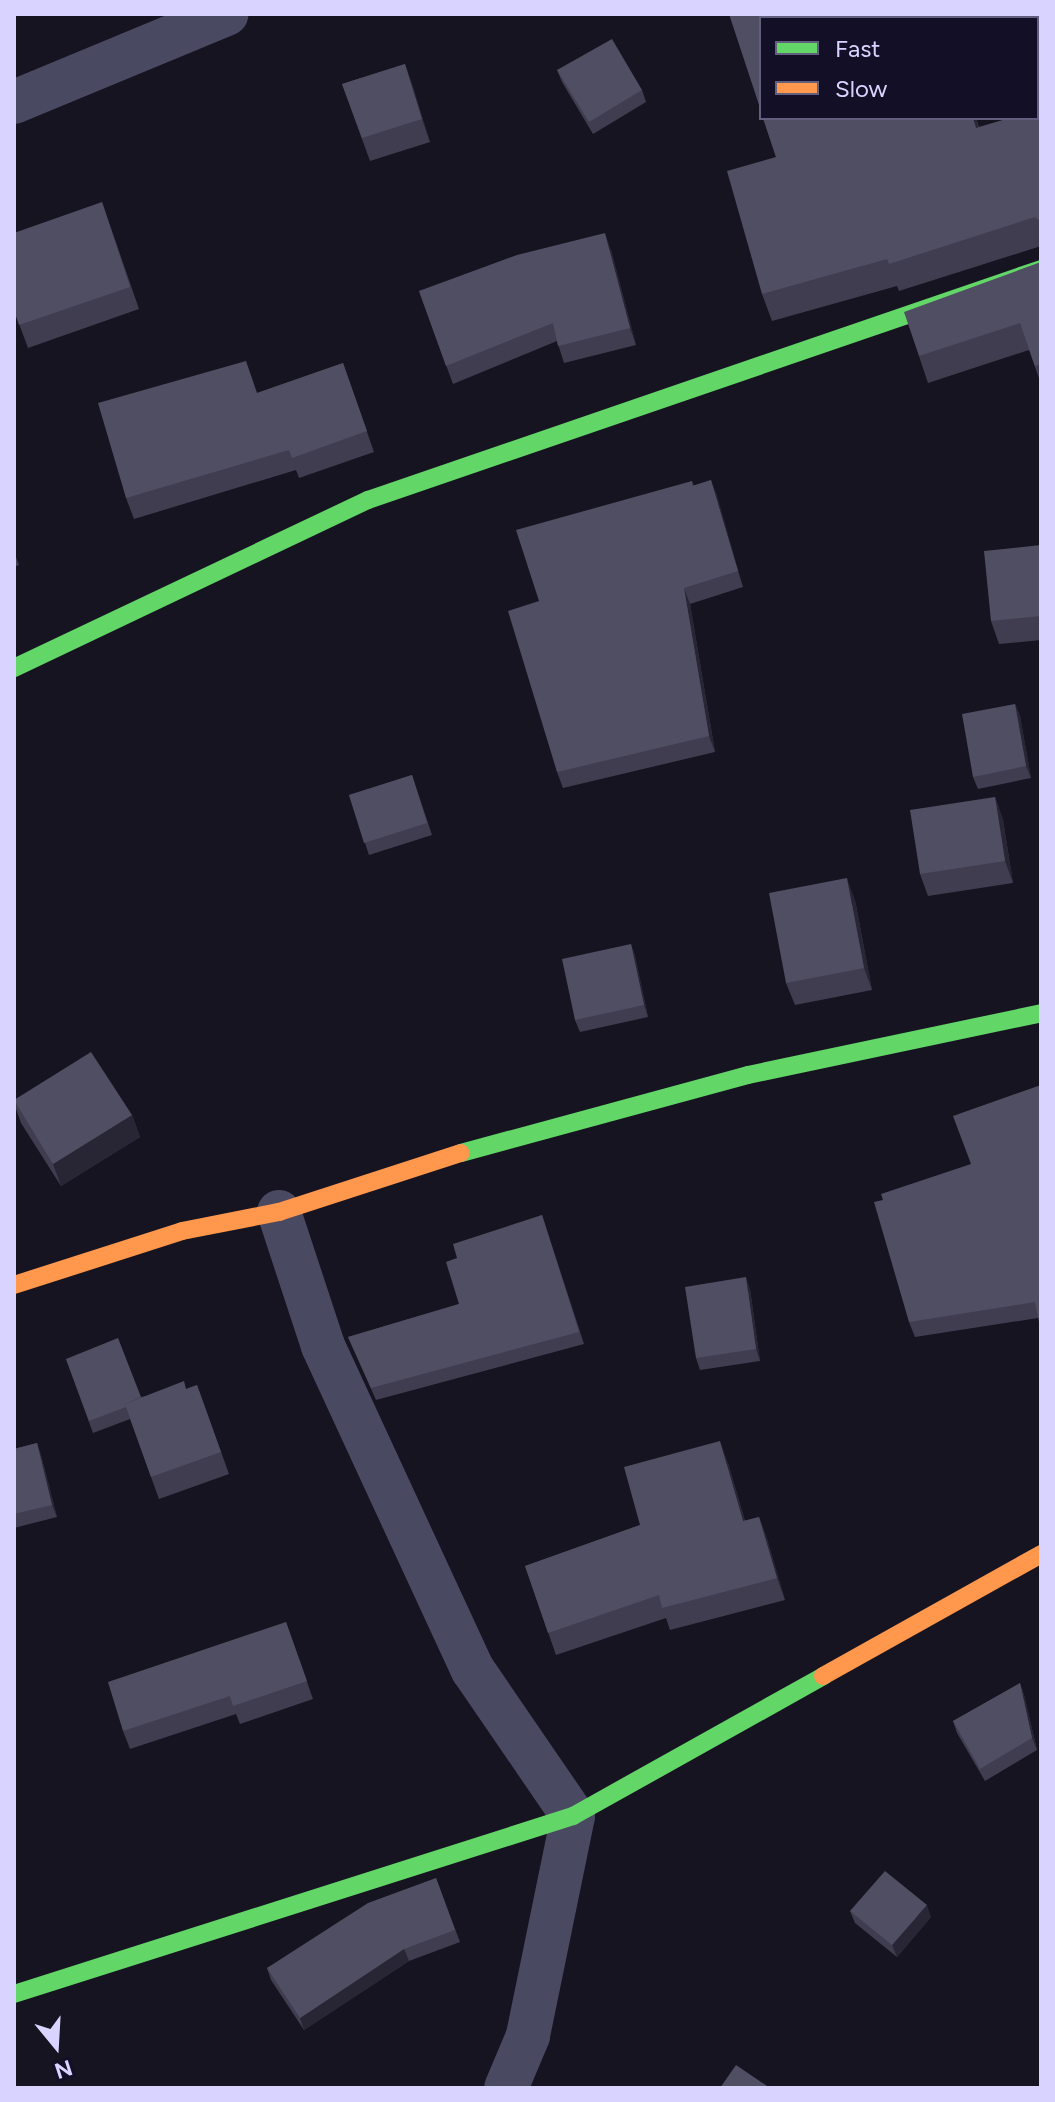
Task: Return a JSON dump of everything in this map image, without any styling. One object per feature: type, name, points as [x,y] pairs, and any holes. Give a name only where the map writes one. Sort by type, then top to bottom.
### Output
[{"type":"street","points":[[14,102],[226,14]]},
{"type":"street","points":[[14,668],[368,500],[1041,269]]},
{"type":"street","points":[[14,1285],[182,1231],[279,1212],[517,1135],[748,1075],[1041,1013]]},
{"type":"street","points":[[279,1212],[323,1346],[473,1670],[573,1816],[528,2036],[506,2088]]},
{"type":"street","points":[[14,1994],[573,1816],[1041,1554]]},
{"type":"building","points":[[729,14],[971,14],[759,16],[759,105]]},
{"type":"building","points":[[612,39],[642,90],[589,122],[557,70]]},
{"type":"building","points":[[405,64],[422,119],[362,138],[342,84]]},
{"type":"building","points":[[1039,110],[1041,222],[1035,217],[889,264],[887,259],[762,294],[727,171],[776,157],[764,120],[974,120],[976,128],[1003,120],[1039,120]]},
{"type":"building","points":[[102,202],[130,287],[19,325],[14,310],[14,233]]},
{"type":"building","points":[[605,233],[630,328],[558,346],[553,323],[446,366],[419,291],[517,255]]},
{"type":"building","points":[[1041,262],[1041,364],[1035,366],[1020,323],[919,356],[904,312]]},
{"type":"building","points":[[246,361],[257,393],[343,363],[367,431],[292,458],[289,450],[126,498],[98,403]]},
{"type":"building","points":[[711,480],[738,571],[684,588],[709,736],[557,772],[508,611],[539,601],[516,530],[692,481],[692,486]]},
{"type":"building","points":[[1041,545],[1041,616],[991,621],[984,551]]},
{"type":"building","points":[[1015,704],[1026,766],[973,777],[962,714]]},
{"type":"building","points":[[412,775],[427,823],[364,843],[349,795]]},
{"type":"building","points":[[995,797],[1005,861],[920,874],[910,810]]},
{"type":"building","points":[[847,878],[864,968],[786,983],[769,893]]},
{"type":"building","points":[[631,944],[644,1005],[575,1020],[562,959]]},
{"type":"building","points":[[91,1052],[132,1115],[53,1164],[14,1100]]},
{"type":"building","points":[[1041,1085],[1041,1332],[1035,1302],[909,1322],[874,1202],[883,1200],[881,1194],[971,1164],[953,1116]]},
{"type":"building","points":[[542,1215],[579,1332],[371,1388],[348,1337],[459,1304],[446,1262],[457,1258],[453,1244]]},
{"type":"building","points":[[746,1277],[756,1349],[696,1358],[685,1287]]},
{"type":"building","points":[[118,1338],[141,1397],[125,1404],[126,1407],[89,1421],[66,1359]]},
{"type":"building","points":[[184,1381],[186,1389],[197,1385],[221,1452],[151,1477],[125,1404]]},
{"type":"building","points":[[720,1441],[743,1521],[759,1517],[777,1578],[662,1608],[659,1595],[548,1633],[525,1566],[640,1525],[624,1467]]},
{"type":"building","points":[[37,1443],[52,1505],[14,1514],[14,1449]]},
{"type":"building","points":[[286,1622],[307,1681],[233,1706],[230,1696],[123,1731],[108,1682]]},
{"type":"building","points":[[1020,1683],[1032,1738],[980,1769],[953,1721]]},
{"type":"building","points":[[885,1871],[927,1905],[892,1945],[850,1911]]},
{"type":"building","points":[[436,1878],[455,1930],[404,1949],[300,2018],[267,1968],[368,1903]]},
{"type":"building","points":[[736,2065],[770,2088],[720,2088]]},
{"type":"traffic: fast","points":[[14,668],[368,500],[1041,269]]},
{"type":"traffic: fast","points":[[461,1153],[748,1075],[1041,1013]]},
{"type":"traffic: fast","points":[[14,1994],[573,1816],[823,1676]]},
{"type":"traffic: slow","points":[[14,1285],[182,1231],[279,1212],[461,1153]]},
{"type":"traffic: slow","points":[[823,1676],[1041,1554]]}]
